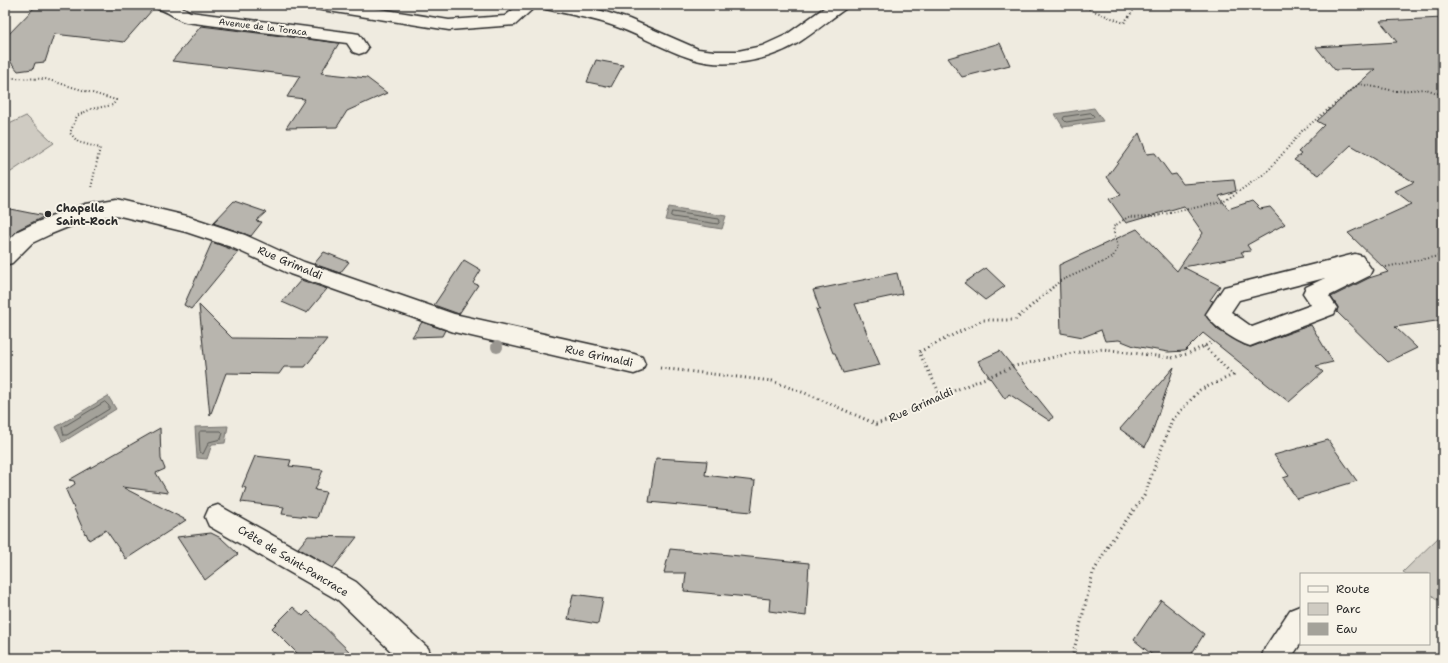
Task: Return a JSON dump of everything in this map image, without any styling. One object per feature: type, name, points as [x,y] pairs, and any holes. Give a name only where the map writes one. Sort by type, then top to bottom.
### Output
[{"type":"main road","name":"Avenue de la Toraca","points":[[164,5],[168,5],[186,17],[353,38],[359,48]]},
{"type":"main road","points":[[322,5],[449,25],[509,21],[529,5]]},
{"type":"main road","points":[[552,5],[589,13],[623,23],[695,54],[714,57],[738,57],[767,51],[792,39],[839,5]]},
{"type":"main road","name":"Rue Grimaldi","points":[[5,257],[25,237],[44,228],[86,212],[116,207],[187,224],[238,241],[297,268],[454,323],[634,364]]},
{"type":"main road","points":[[1355,262],[1362,270],[1314,293],[1326,308],[1250,337],[1217,314],[1232,293],[1355,262]]},
{"type":"main road","name":"Crête de Saint-Pancrace","points":[[218,517],[346,591],[418,658]]},
{"type":"main road","points":[[1275,658],[1300,620]]},
{"type":"path","points":[[1079,5],[1124,22],[1137,5]]},
{"type":"path","points":[[1436,5],[1443,9],[1443,25]]},
{"type":"path","points":[[5,73],[11,78],[45,79],[116,100],[113,105],[91,109],[77,116],[70,133],[78,142],[100,148],[86,212]]},
{"type":"path","points":[[941,396],[919,352],[983,320],[1015,320],[1060,281],[1112,258],[1118,248],[1113,227],[1128,217],[1155,216],[1223,202],[1267,172],[1302,131],[1359,84],[1396,91],[1426,89],[1443,95]]},
{"type":"path","points":[[1383,268],[1443,256]]},
{"type":"path","name":"Rue Grimaldi","points":[[634,364],[772,381],[810,395],[876,424],[893,419],[941,396],[1014,366],[1072,353],[1103,349],[1172,358],[1187,354],[1204,346],[1232,375],[1200,390],[1172,420],[1144,496],[1108,544],[1093,573],[1072,658]]},
{"type":"green space","points":[[26,116],[54,143],[5,176],[5,126]]},
{"type":"green space","points":[[1443,533],[1443,604],[1430,594],[1430,573],[1403,572]]},
{"type":"water","points":[[1094,108],[1103,121],[1063,127],[1055,114]]},
{"type":"water","points":[[669,207],[726,216],[722,229],[665,220]]},
{"type":"water","points":[[108,396],[116,409],[63,442],[56,427]]},
{"type":"water","points":[[228,426],[225,443],[212,444],[207,459],[197,458],[195,427]]},
{"type":"building","points":[[37,5],[109,5],[153,9],[124,42],[54,34],[45,62],[35,63],[33,69],[18,71],[5,55],[5,38]]},
{"type":"building","points":[[1443,18],[1443,41],[1440,42],[1443,53],[1443,320],[1395,327],[1417,348],[1388,362],[1337,312],[1338,307],[1331,297],[1369,278],[1388,272],[1348,233],[1412,204],[1395,191],[1414,182],[1351,145],[1319,175],[1294,160],[1301,154],[1298,152],[1324,125],[1317,121],[1375,69],[1335,70],[1316,47],[1397,42],[1380,21]]},
{"type":"building","points":[[201,26],[339,43],[321,73],[367,78],[387,93],[347,111],[337,127],[286,128],[305,99],[287,97],[300,76],[172,61]]},
{"type":"building","points":[[1000,43],[1010,65],[962,77],[948,58]]},
{"type":"building","points":[[596,60],[623,65],[611,87],[587,82]]},
{"type":"building","points":[[1139,133],[1147,154],[1155,153],[1171,175],[1176,174],[1183,184],[1234,180],[1236,191],[1219,196],[1228,209],[1252,201],[1260,209],[1270,207],[1285,224],[1247,245],[1251,251],[1241,252],[1244,256],[1183,267],[1220,286],[1210,300],[1213,301],[1205,315],[1218,330],[1244,345],[1251,347],[1311,325],[1333,362],[1316,366],[1323,372],[1289,402],[1203,333],[1185,351],[1168,352],[1134,346],[1119,340],[1105,341],[1101,330],[1083,337],[1061,333],[1059,265],[1137,229],[1177,271],[1203,233],[1184,206],[1126,223],[1109,199],[1121,195],[1107,177]]},
{"type":"building","points":[[234,201],[266,212],[256,221],[262,222],[251,236],[213,223]]},
{"type":"building","points":[[5,208],[45,216],[17,230],[5,242]]},
{"type":"building","points":[[212,242],[238,252],[191,309],[184,305]]},
{"type":"building","points":[[324,252],[349,262],[340,273],[314,264]]},
{"type":"building","points":[[464,260],[481,270],[473,283],[478,285],[459,314],[434,305]]},
{"type":"building","points":[[986,268],[1005,286],[985,300],[964,283]]},
{"type":"building","points":[[897,273],[902,294],[855,304],[880,365],[843,373],[835,353],[833,353],[816,309],[820,310],[813,290]]},
{"type":"building","points":[[301,280],[327,289],[307,313],[282,302]]},
{"type":"building","points":[[199,305],[232,338],[327,339],[305,367],[284,367],[279,374],[226,373],[210,416]]},
{"type":"building","points":[[422,322],[445,330],[442,336],[412,337]]},
{"type":"building","points":[[1000,351],[1053,417],[1050,421],[1009,394],[1005,399],[978,361]]},
{"type":"building","points":[[1174,367],[1152,433],[1145,447],[1120,429]]},
{"type":"building","points":[[160,428],[161,459],[165,469],[156,473],[168,493],[122,487],[186,520],[126,559],[106,530],[89,540],[66,490],[75,484],[74,481],[69,480]]},
{"type":"building","points":[[1328,440],[1357,481],[1297,499],[1283,478],[1289,476],[1274,455]]},
{"type":"building","points":[[255,456],[291,460],[289,466],[323,470],[315,490],[326,492],[317,518],[282,514],[284,507],[241,502],[246,488],[242,487]]},
{"type":"building","points":[[656,458],[707,461],[705,475],[755,481],[751,512],[649,502]]},
{"type":"building","points":[[211,533],[221,538],[238,554],[205,580],[177,537]]},
{"type":"building","points":[[308,536],[357,537],[333,568],[298,548]]},
{"type":"building","points":[[670,549],[809,563],[806,616],[769,611],[770,599],[684,591],[686,573],[664,573]]},
{"type":"building","points":[[573,594],[603,598],[598,624],[568,619]]},
{"type":"building","points":[[1161,600],[1204,634],[1189,658],[1156,658],[1134,640]]},
{"type":"building","points":[[293,607],[303,616],[308,611],[356,658],[302,658],[272,628]]},
{"type":"place","name":"Chapelle Saint-Roch","points":[[48,214]]}]
